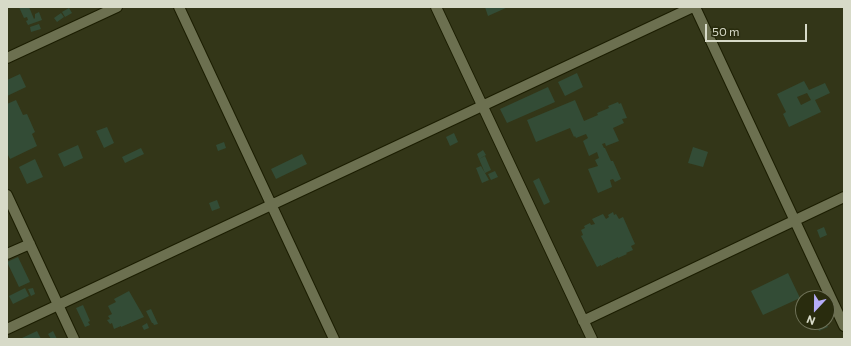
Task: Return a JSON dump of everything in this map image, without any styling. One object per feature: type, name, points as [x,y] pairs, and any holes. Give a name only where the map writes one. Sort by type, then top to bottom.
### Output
[{"type":"street","points":[[7,58],[117,7]]},
{"type":"street","points":[[179,7],[334,339]]},
{"type":"street","points":[[436,7],[592,339]]},
{"type":"street","points":[[7,329],[694,7],[844,326]]},
{"type":"street","points":[[7,195],[74,339]]},
{"type":"street","points":[[583,321],[844,197]]},
{"type":"street","points":[[7,254],[30,244]]},
{"type":"building","points":[[19,7],[29,7],[34,19],[35,14],[39,12],[42,20],[28,25],[26,21],[28,20],[27,17],[24,18]]},
{"type":"building","points":[[485,7],[508,7],[488,16]]},
{"type":"building","points":[[69,8],[72,13],[65,17],[62,12]]},
{"type":"building","points":[[61,13],[64,17],[57,22],[54,18]]},
{"type":"building","points":[[39,24],[41,29],[31,32],[30,27]]},
{"type":"building","points":[[577,73],[583,87],[565,96],[558,82]]},
{"type":"building","points":[[20,74],[26,87],[7,96],[7,80]]},
{"type":"building","points":[[804,81],[809,90],[825,83],[830,93],[815,100],[821,112],[789,127],[783,114],[786,112],[777,94]],"holes":[[[807,93],[811,100],[801,105],[797,97]]]},
{"type":"building","points":[[548,87],[555,102],[507,123],[500,109]]},
{"type":"building","points":[[16,100],[23,115],[27,114],[35,132],[32,134],[37,146],[10,159],[7,153],[7,104]]},
{"type":"building","points":[[575,100],[584,121],[598,115],[597,113],[618,102],[619,104],[621,103],[627,118],[622,119],[624,123],[613,128],[619,141],[606,146],[605,143],[602,144],[611,161],[613,161],[621,179],[615,182],[613,179],[610,180],[612,187],[598,193],[588,169],[598,166],[595,160],[599,158],[597,152],[589,156],[583,141],[588,138],[586,134],[576,138],[575,136],[574,137],[570,128],[536,142],[527,120]]},
{"type":"building","points":[[107,127],[114,143],[104,148],[96,131]]},
{"type":"building","points":[[454,133],[458,142],[450,146],[446,137]]},
{"type":"building","points":[[224,142],[226,148],[218,151],[216,145]]},
{"type":"building","points":[[78,145],[83,158],[64,167],[58,154]]},
{"type":"building","points":[[693,147],[708,152],[703,167],[688,163]]},
{"type":"building","points":[[141,148],[144,154],[125,163],[122,157]]},
{"type":"building","points":[[483,150],[486,155],[479,159],[477,154]]},
{"type":"building","points":[[302,154],[307,164],[276,179],[271,169]]},
{"type":"building","points":[[485,156],[491,170],[485,173],[479,159]]},
{"type":"building","points":[[35,159],[43,177],[27,184],[19,167]]},
{"type":"building","points":[[481,166],[489,180],[482,183],[476,168]]},
{"type":"building","points":[[495,171],[498,177],[491,180],[488,174]]},
{"type":"building","points":[[539,178],[550,202],[544,205],[533,181]]},
{"type":"building","points":[[217,200],[220,208],[212,211],[209,203]]},
{"type":"building","points":[[613,212],[619,219],[623,217],[635,244],[631,246],[633,250],[626,253],[627,254],[597,267],[581,236],[583,235],[581,230],[585,228],[584,226],[590,223],[591,225],[595,224],[592,219],[603,214],[606,219],[609,217],[608,215]]},
{"type":"building","points":[[824,227],[827,235],[820,238],[817,230]]},
{"type":"building","points":[[18,257],[30,282],[19,287],[7,262]]},
{"type":"building","points":[[788,273],[796,290],[795,300],[763,315],[751,291]]},
{"type":"building","points":[[25,288],[29,296],[13,304],[9,296]]},
{"type":"building","points":[[33,288],[35,294],[31,296],[28,289]]},
{"type":"building","points":[[129,291],[144,317],[114,329],[112,323],[110,324],[107,320],[110,319],[108,316],[112,314],[108,306],[116,302],[114,299]]},
{"type":"building","points":[[83,305],[90,321],[88,322],[90,325],[85,327],[76,308]]},
{"type":"building","points":[[151,309],[158,324],[154,325],[152,323],[146,311]]},
{"type":"building","points":[[147,323],[149,328],[144,330],[142,326]]},
{"type":"building","points":[[37,331],[41,339],[22,338]]},
{"type":"building","points":[[53,331],[57,339],[51,339],[48,334]]}]
